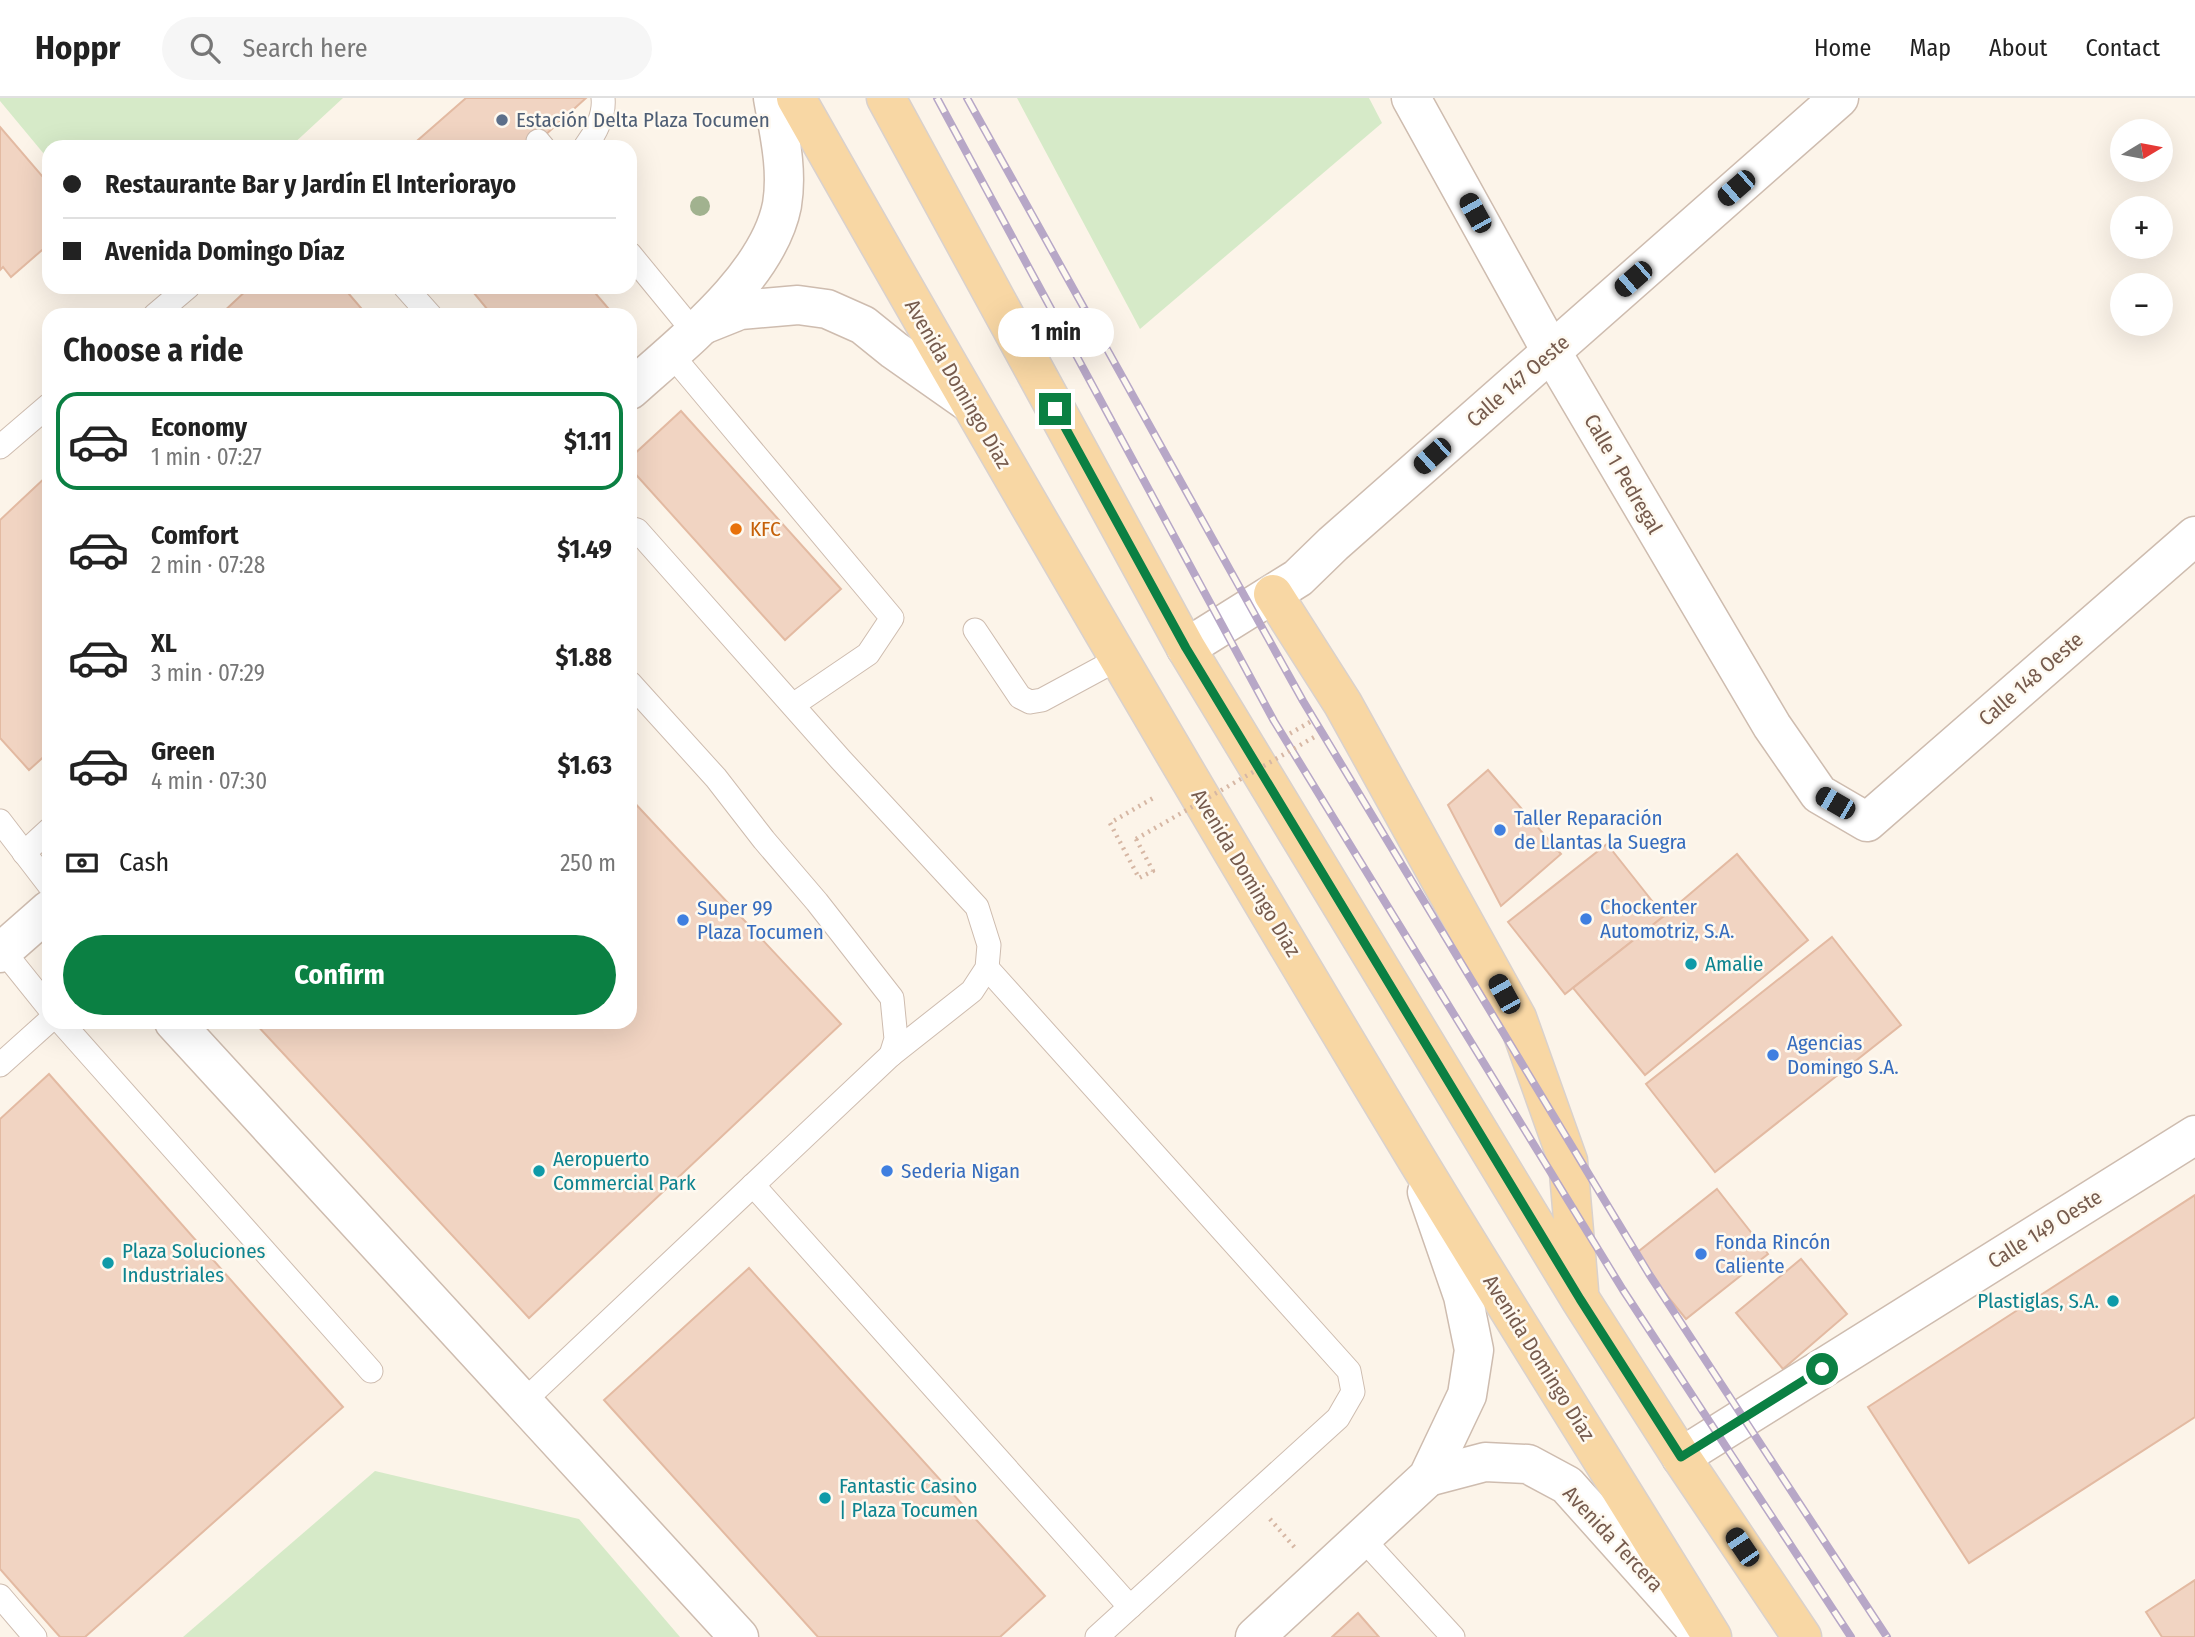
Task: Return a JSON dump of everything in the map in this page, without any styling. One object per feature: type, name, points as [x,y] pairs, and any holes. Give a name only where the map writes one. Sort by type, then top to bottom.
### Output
[{"type":"main road","name":"Avenida Domingo Díaz","points":[[796,98],[968,402],[1118,659],[1415,1157],[1712,1637]]},
{"type":"main road","points":[[886,98],[1186,648],[1580,1299],[1681,1457],[1802,1637]]},
{"type":"main road","points":[[1273,594],[1343,704],[1517,1018],[1568,1161],[1580,1299]]},
{"type":"street","points":[[637,384],[689,337],[762,256],[782,203],[783,155],[773,98]]},
{"type":"street","name":"Calle 1 Pedregal","points":[[1411,98],[1551,351],[1772,726],[1819,794],[1867,822]]},
{"type":"street","name":"Calle 147 Oeste","points":[[1186,648],[1298,578],[1333,544],[1839,98]]},
{"type":"street","points":[[689,337],[740,310],[798,305],[827,309],[863,325],[968,402]]},
{"type":"street","name":"Calle 148 Oeste","points":[[1867,822],[2195,536]]},
{"type":"street","points":[[1,950],[42,916]]},
{"type":"street","points":[[180,1029],[740,1637]]},
{"type":"street","name":"Calle 149 Oeste","points":[[1681,1457],[2195,1135]]},
{"type":"street","name":"Avenida Tercera","points":[[1255,1637],[1428,1477],[1467,1395],[1474,1350],[1463,1296],[1415,1157]]},
{"type":"street","name":"Avenida Tercera","points":[[1428,1477],[1485,1462],[1528,1464],[1567,1485],[1702,1637]]},
{"type":"lane","points":[[590,140],[604,105],[603,98]]},
{"type":"lane","points":[[637,264],[892,618],[868,654],[793,705]]},
{"type":"lane","points":[[163,308],[180,294]]},
{"type":"lane","points":[[411,294],[424,308]]},
{"type":"lane","points":[[0,447],[42,411]]},
{"type":"lane","points":[[523,1402],[891,1055],[972,991],[987,968],[989,945],[976,906],[637,530]]},
{"type":"lane","points":[[975,630],[1020,697],[1030,702],[1042,700],[1118,659]]},
{"type":"lane","points":[[637,691],[716,778],[892,998],[896,1039],[891,1055]]},
{"type":"lane","points":[[0,821],[42,876]]},
{"type":"lane","points":[[24,853],[42,836]]},
{"type":"lane","points":[[1,950],[42,1000]]},
{"type":"lane","points":[[987,968],[1349,1371],[1353,1392],[1338,1418],[1097,1637]]},
{"type":"lane","points":[[0,1065],[42,1027]]},
{"type":"lane","points":[[67,1029],[370,1371]]},
{"type":"lane","points":[[752,1185],[1130,1607]]},
{"type":"lane","points":[[1362,1538],[1453,1637]]},
{"type":"lane","points":[[0,1596],[35,1637]]},
{"type":"path","points":[[1189,777],[1110,823],[1139,878],[1153,871],[1136,839],[1315,736]]},
{"type":"path","points":[[1250,1497],[1321,1576]]},
{"type":"green space","points":[[0,98],[343,98],[298,140],[42,140],[42,152]]},
{"type":"green space","points":[[1017,98],[1369,98],[1382,123],[1140,329]]},
{"type":"green space","points":[[375,1471],[579,1519],[680,1637],[183,1637]]},
{"type":"building","name":"Estación Delta Plaza Tocumen","points":[[466,98],[586,98],[540,140],[418,140]]},
{"type":"building","points":[[0,127],[42,176],[42,250],[11,277],[3,267],[0,270]]},
{"type":"building","points":[[242,294],[349,294],[361,308],[228,308]]},
{"type":"building","points":[[475,294],[596,294],[608,308],[486,308]]},
{"type":"building","name":"KFC","points":[[681,411],[841,589],[785,640],[637,476],[637,452]]},
{"type":"building","points":[[42,481],[42,758],[29,770],[0,738],[0,520]]},
{"type":"building","name":"Taller Reparación de Llantas la Suegra","points":[[1488,770],[1561,854],[1501,906],[1448,805]]},
{"type":"building","name":"Aeropuerto Commercial Park","points":[[637,805],[841,1024],[529,1318],[261,1029],[637,1029]]},
{"type":"building","name":"Chockenter Automotriz, S.A.","points":[[1607,844],[1664,916],[1565,994],[1508,922]]},
{"type":"building","name":"Amalie","points":[[1737,854],[1808,940],[1645,1075],[1573,988]]},
{"type":"building","name":"Agencias Domingo S.A.","points":[[1832,937],[1901,1025],[1715,1172],[1646,1084]]},
{"type":"building","name":"Plaza Soluciones Industriales","points":[[49,1074],[343,1407],[85,1637],[60,1637],[0,1569],[0,1119]]},
{"type":"building","name":"Fonda Rincón Caliente","points":[[1717,1189],[1768,1254],[1686,1319],[1634,1255]]},
{"type":"building","name":"Plastiglas, S.A.","points":[[2195,1195],[2195,1417],[1969,1563],[1868,1407]]},
{"type":"building","points":[[1801,1259],[1847,1314],[1783,1369],[1736,1313]]},
{"type":"building","name":"Fantastic Casino | Plaza Tocumen","points":[[749,1268],[1045,1596],[1000,1637],[818,1637],[604,1400]]},
{"type":"building","points":[[2195,1580],[2195,1637],[2162,1637],[2146,1612]]},
{"type":"building","points":[[1358,1613],[1379,1637],[1332,1637]]},
{"type":"railway","points":[[937,98],[1274,721],[1623,1290],[1851,1637]]},
{"type":"railway","points":[[967,98],[1303,701],[1649,1274],[1887,1637]]},
{"type":"place","name":"Estación Delta Plaza Tocumen","points":[[502,120]]},
{"type":"place","name":"KFC","points":[[736,529]]},
{"type":"place","name":"Taller Reparación de Llantas la Suegra","points":[[1500,830]]},
{"type":"place","name":"Chockenter Automotriz, S.A.","points":[[1586,919]]},
{"type":"place","name":"Super 99 Plaza Tocumen","points":[[683,920]]},
{"type":"place","name":"Amalie","points":[[1691,964]]},
{"type":"place","name":"Agencias Domingo S.A.","points":[[1773,1055]]},
{"type":"place","name":"Aeropuerto Commercial Park","points":[[539,1171]]},
{"type":"place","name":"Sederia Nigan","points":[[887,1171]]},
{"type":"place","name":"Fonda Rincón Caliente","points":[[1701,1254]]},
{"type":"place","name":"Plaza Soluciones Industriales","points":[[108,1263]]},
{"type":"place","name":"Plastiglas, S.A.","points":[[2113,1301]]},
{"type":"place","name":"Fantastic Casino | Plaza Tocumen","points":[[825,1498]]},
{"type":"route","points":[[1055,409],[1186,648],[1580,1299],[1681,1457],[1822,1369]]}]
